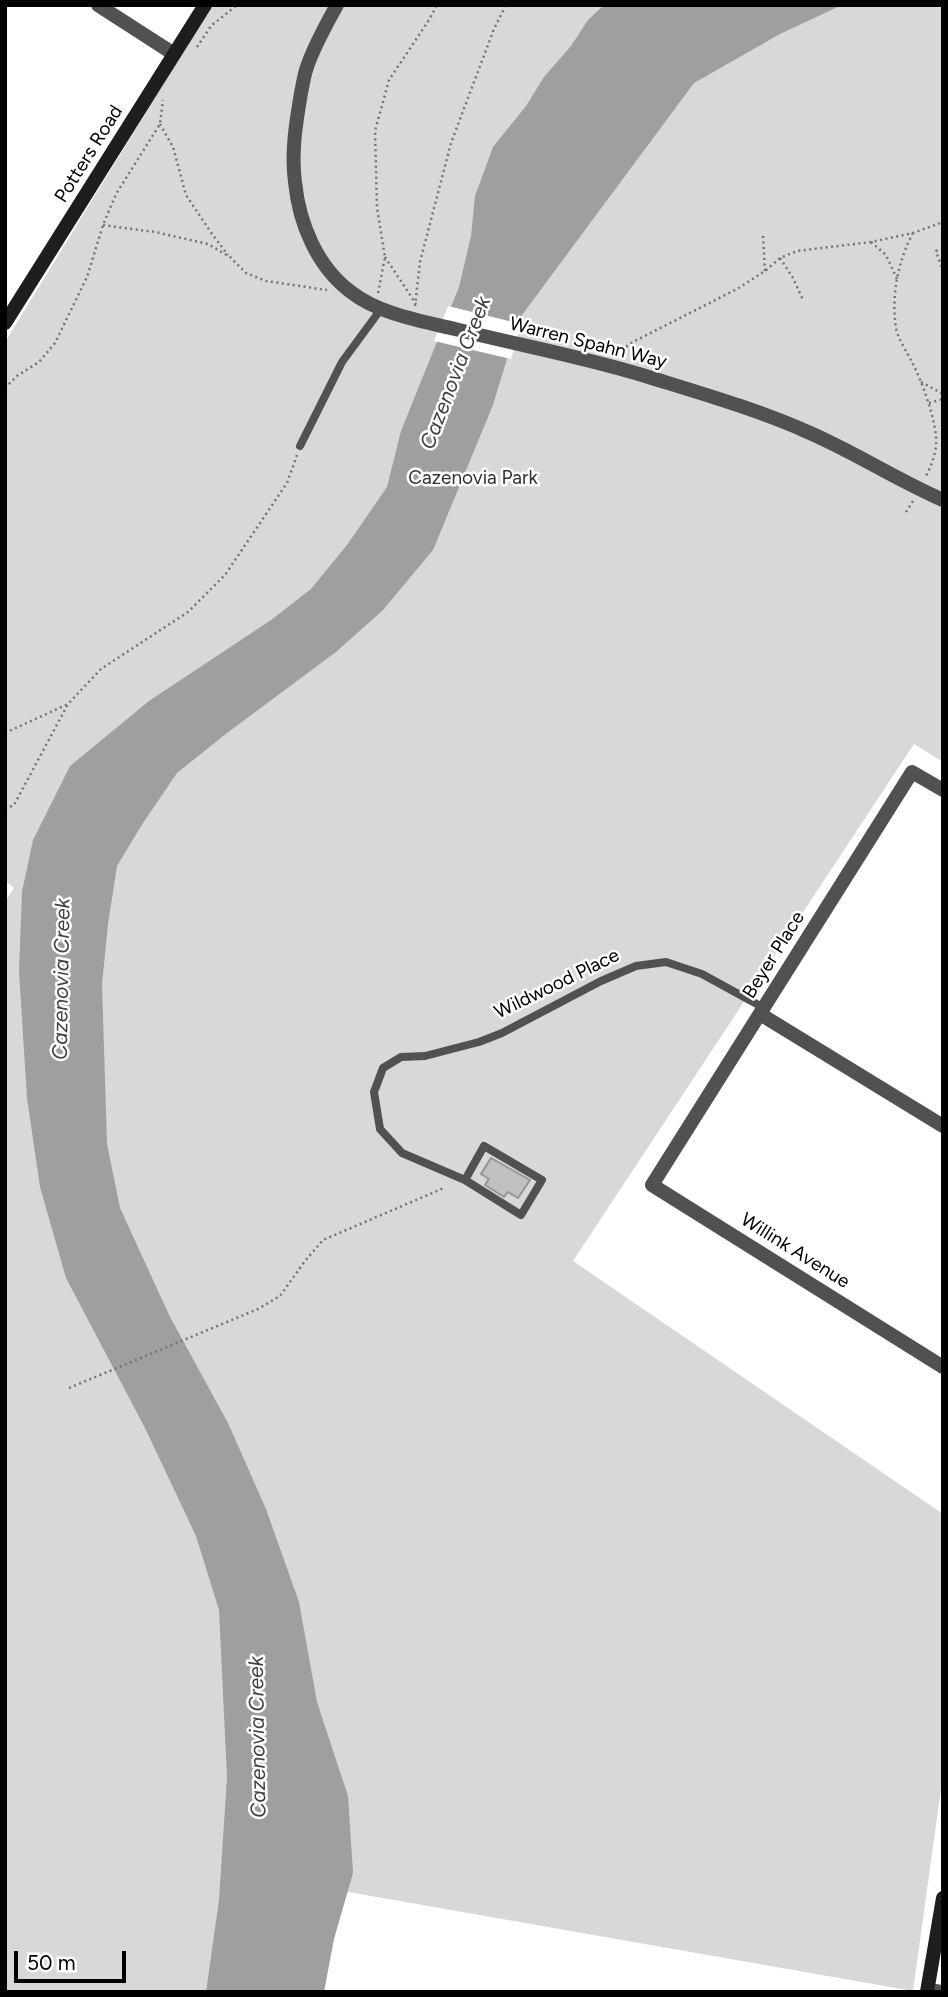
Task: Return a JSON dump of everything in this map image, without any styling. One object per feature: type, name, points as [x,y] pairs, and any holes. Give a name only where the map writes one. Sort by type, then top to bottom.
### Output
[{"type":"street","points":[[98,5],[174,54]]},
{"type":"street","name":"Potters Road","points":[[5,323],[205,5]]},
{"type":"street","name":"Warren Spahn Way","points":[[337,5],[306,69],[295,129],[293,171],[302,218],[313,247],[332,275],[352,293],[381,309],[535,349],[608,364],[759,413],[810,433],[943,500]]},
{"type":"street","name":"Beyer Place","points":[[669,1159],[912,772],[943,790]]},
{"type":"street","name":"Wildwood Place","points":[[762,1011],[943,1126]]},
{"type":"street","name":"Willink Avenue","points":[[669,1159],[652,1185],[943,1367]]},
{"type":"street","points":[[933,1989],[943,1900]]},
{"type":"lane","points":[[300,446],[342,362],[381,309]]},
{"type":"lane","name":"Wildwood Place","points":[[465,1180],[402,1153],[380,1129],[374,1092],[383,1068],[401,1056],[425,1056],[479,1042],[636,966],[666,962],[702,974],[762,1011]]},
{"type":"lane","points":[[484,1146],[542,1180],[521,1215],[465,1180],[484,1146]]},
{"type":"path","points":[[198,47],[211,26],[237,5]]},
{"type":"path","points":[[380,286],[385,257],[377,208],[375,131],[388,80],[429,20],[436,5]]},
{"type":"path","points":[[385,257],[416,304],[420,262],[451,143],[494,29],[506,5]]},
{"type":"path","points":[[5,388],[17,376],[39,362],[55,343],[87,277],[103,225],[117,194],[160,124],[163,99]]},
{"type":"path","points":[[160,124],[173,147],[186,195],[230,257],[246,272],[266,281],[334,291]]},
{"type":"path","points":[[616,354],[633,342],[704,307],[765,271],[780,258],[797,251],[871,242],[913,233],[943,222]]},
{"type":"path","points":[[103,225],[155,232],[208,244],[230,257]]},
{"type":"path","points":[[913,233],[904,250],[895,298],[897,330],[929,403],[937,442],[925,479]]},
{"type":"path","points":[[763,236],[765,271]]},
{"type":"path","points":[[871,242],[886,255],[897,279]]},
{"type":"path","points":[[943,249],[936,251],[943,271]]},
{"type":"path","points":[[780,258],[803,300]]},
{"type":"path","points":[[921,382],[943,394]]},
{"type":"path","points":[[929,403],[943,399]]},
{"type":"path","points":[[5,809],[13,805],[68,704],[101,668],[188,611],[225,575],[287,483],[300,446]]},
{"type":"path","points":[[906,512],[913,501]]},
{"type":"path","points":[[5,733],[68,704]]},
{"type":"path","points":[[69,1388],[258,1309],[280,1296],[304,1261],[323,1240],[444,1188]]},
{"type":"green space","name":"Cazenovia Park","points":[[212,5],[943,5],[943,762],[914,744],[573,1261],[943,1514],[943,1774],[913,1991],[314,1886],[230,1992],[5,1992],[5,901],[14,888],[5,881],[5,342]]},
{"type":"water","name":"Cazenovia Creek","points":[[604,5],[842,5],[780,34],[694,83],[519,319],[493,405],[433,550],[383,610],[336,652],[177,773],[117,866],[102,984],[107,1144],[120,1208],[170,1317],[228,1423],[266,1509],[299,1602],[317,1702],[348,1796],[353,1873],[334,1939],[324,1992],[206,1992],[219,1900],[227,1777],[219,1610],[196,1536],[145,1428],[66,1278],[40,1187],[27,1098],[19,972],[22,892],[33,840],[70,766],[149,701],[271,620],[311,589],[347,545],[387,487],[401,431],[459,287],[471,236],[475,196],[493,147],[588,20]]},
{"type":"pier","points":[[448,306],[521,324],[511,359],[434,341]]},
{"type":"building","points":[[491,1158],[530,1180],[518,1198],[508,1192],[504,1197],[485,1185],[489,1179],[481,1174]]}]
